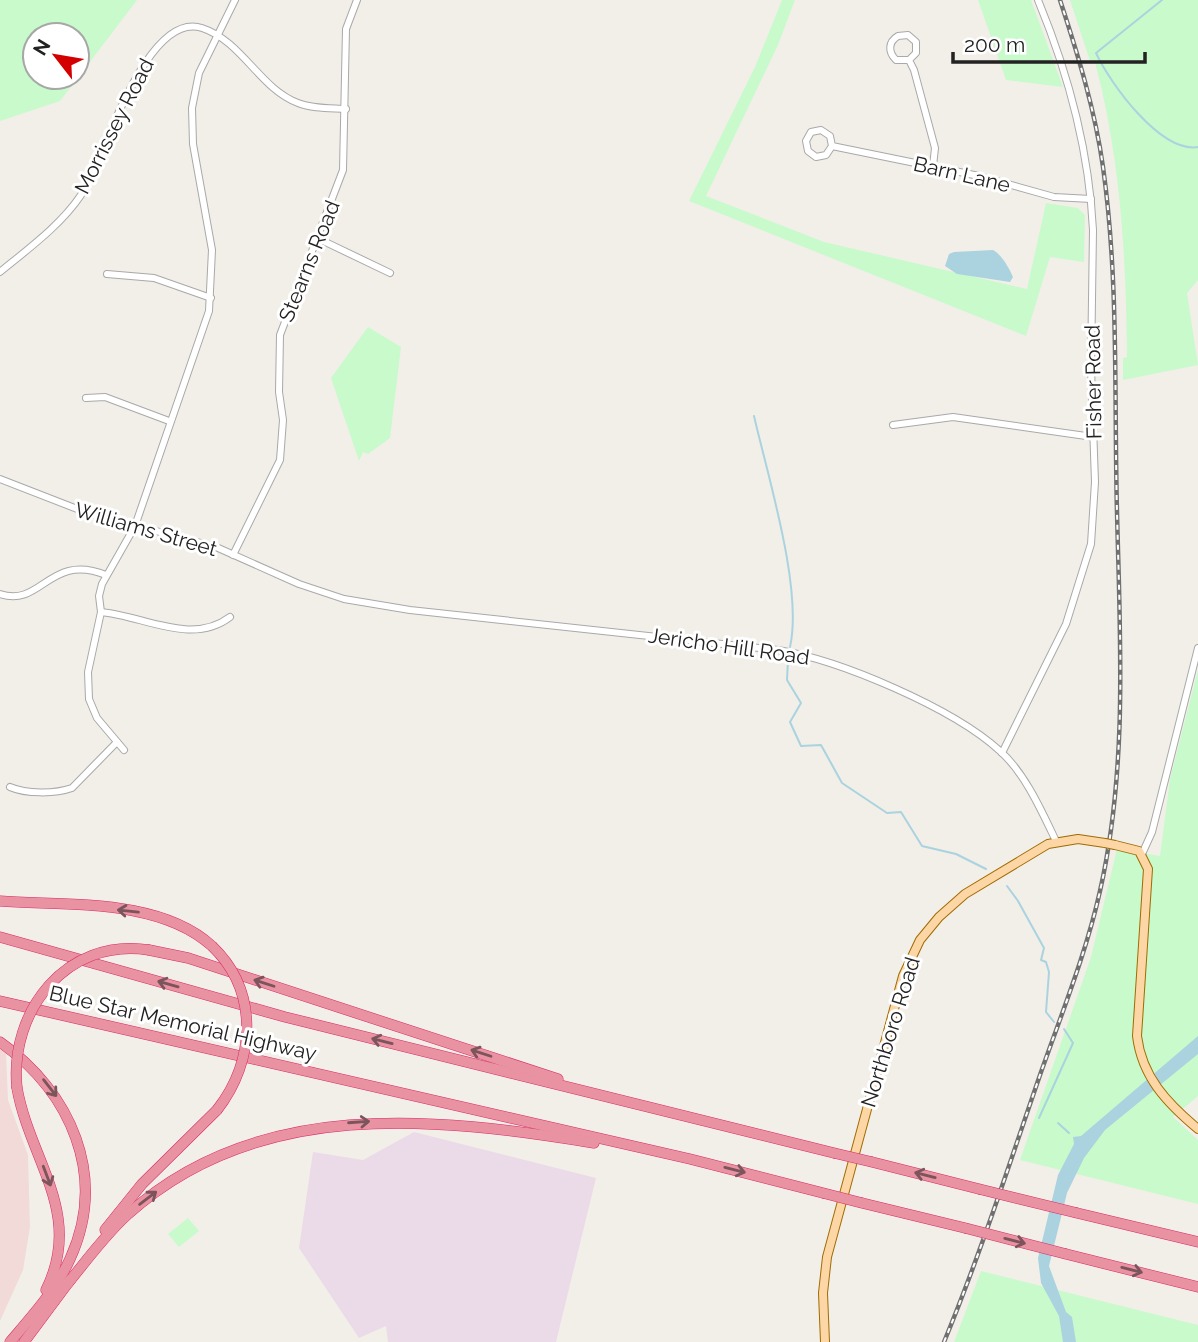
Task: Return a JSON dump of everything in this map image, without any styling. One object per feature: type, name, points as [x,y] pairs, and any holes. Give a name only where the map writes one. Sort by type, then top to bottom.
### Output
[{"type":"highway","points":[[0,901],[146,913],[180,924],[212,946],[227,963],[238,982],[247,1022],[246,1045],[239,1073],[217,1110],[129,1199],[68,1283]]},
{"type":"highway","name":"Blue Star Memorial Highway","points":[[0,937],[352,1034],[639,1105]]},
{"type":"highway","points":[[16,1340],[48,1285],[55,1267],[60,1238],[55,1198],[17,1088],[15,1062],[20,1034],[33,1005],[48,984],[68,968],[95,954],[123,948],[149,950],[193,960],[639,1105],[1198,1242]]},
{"type":"highway","name":"Blue Star Memorial Highway","points":[[0,1001],[690,1159]]},
{"type":"highway","points":[[0,1042],[38,1074],[60,1101],[78,1139],[85,1179],[83,1217],[72,1253],[49,1294],[16,1340]]},
{"type":"highway","points":[[16,1340],[121,1220],[169,1183],[241,1147],[302,1130],[368,1121],[452,1124],[544,1135],[690,1159],[1198,1287]]},
{"type":"main road","points":[[1056,841],[1077,839],[1130,847],[1142,854],[1147,862],[1137,1036],[1147,1072],[1160,1092],[1198,1129]]},
{"type":"main road","name":"Northboro Road","points":[[825,1342],[822,1293],[827,1257],[910,958],[932,924],[965,894],[1056,841]]},
{"type":"street","points":[[124,750],[92,708],[88,687],[90,659],[101,612],[99,596],[106,575],[135,526],[169,421],[197,349],[211,298],[211,232],[193,144],[192,108],[200,73],[235,0]]},
{"type":"street","name":"Stearns Road","points":[[233,555],[280,460],[280,335],[343,170],[346,29],[357,0]]},
{"type":"street","name":"Fisher Road","points":[[1002,753],[1061,635],[1085,570],[1094,520],[1091,199],[1079,120],[1060,54],[1038,0]]},
{"type":"street","name":"Morrissey Road","points":[[0,272],[55,225],[79,197],[134,85],[162,40],[180,28],[191,27],[218,36],[287,98],[312,106],[346,109]]},
{"type":"street","points":[[898,36],[908,36],[916,43],[916,53],[909,60],[899,61],[891,54],[891,43],[898,36]]},
{"type":"street","points":[[909,60],[935,146],[933,166]]},
{"type":"street","name":"Barn Lane","points":[[821,130],[830,136],[832,146],[826,155],[816,157],[808,151],[806,141],[811,132],[821,130]]},
{"type":"street","name":"Barn Lane","points":[[832,146],[933,166],[1054,197],[1091,199]]},
{"type":"street","points":[[317,238],[390,273]]},
{"type":"street","points":[[107,274],[153,278],[211,298]]},
{"type":"street","points":[[86,398],[105,397],[169,421]]},
{"type":"street","points":[[893,425],[953,417],[1093,437]]},
{"type":"street","name":"Williams Street","points":[[0,479],[44,499],[200,542],[319,592],[372,604]]},
{"type":"street","points":[[0,594],[24,596],[57,573],[71,569],[82,568],[106,575]]},
{"type":"street","name":"Jericho Hill Road","points":[[372,604],[801,654],[846,668],[971,729],[1002,753],[1023,780],[1056,841]]},
{"type":"street","points":[[101,612],[196,630],[218,626],[230,617]]},
{"type":"street","points":[[1142,854],[1152,832],[1198,648]]},
{"type":"street","points":[[10,787],[19,791],[62,791],[72,788],[117,742]]},
{"type":"shaded area","points":[[0,1049],[6,1053],[8,1100],[28,1155],[30,1227],[23,1270],[0,1321]]},
{"type":"shaded area","points":[[414,1132],[596,1178],[556,1342],[388,1342],[386,1326],[359,1338],[299,1248],[313,1152],[363,1160]]},
{"type":"green space","points":[[0,0],[137,0],[91,60],[91,21],[21,21],[21,91],[68,91],[60,101],[0,121]]},
{"type":"green space","points":[[782,0],[795,0],[778,45],[706,196],[824,242],[1027,289],[1046,203],[1078,208],[1085,215],[1084,262],[1050,257],[1026,336],[689,201],[755,67]]},
{"type":"green space","points":[[978,0],[1031,0],[1063,87],[1006,80]]},
{"type":"green space","points":[[1070,0],[1198,0],[1198,280],[1187,293],[1198,365],[1123,380],[1123,358],[1127,357],[1125,282],[1111,135],[1095,62],[1090,61]]},
{"type":"green space","points":[[368,327],[401,347],[390,438],[368,454],[363,452],[359,461],[331,378]]},
{"type":"green space","points":[[1198,670],[1198,1096],[1173,1117],[1198,1140],[1198,1204],[1020,1160],[1091,957],[1117,849],[1160,856],[1170,779]]},
{"type":"green space","points":[[188,1218],[199,1231],[179,1247],[168,1234]]},
{"type":"green space","points":[[981,1271],[1198,1325],[1198,1342],[954,1342]]},
{"type":"water","points":[[993,250],[1002,258],[1013,277],[1010,282],[957,274],[945,266],[949,254],[954,252]]},
{"type":"water","points":[[1198,1036],[1198,1054],[1105,1130],[1084,1158],[1067,1193],[1049,1266],[1066,1312],[1072,1317],[1076,1342],[1063,1342],[1059,1316],[1041,1283],[1038,1258],[1058,1175],[1074,1144],[1073,1137],[1081,1136]]},
{"type":"waterway","points":[[1162,0],[1096,53],[1124,98],[1153,128],[1183,146],[1198,147]]},
{"type":"waterway","points":[[754,416],[788,565],[793,623],[790,647]]},
{"type":"waterway","points":[[788,660],[787,680],[801,703],[790,722],[801,746],[821,745],[842,783],[887,813],[901,812],[922,846],[956,854],[986,869]]},
{"type":"waterway","points":[[1007,886],[1044,948],[1041,960],[1046,962],[1049,972],[1046,1012],[1054,1022]]},
{"type":"waterway","points":[[1039,1118],[1073,1043],[1064,1029]]},
{"type":"waterway","points":[[1058,1123],[1069,1133]]},
{"type":"railway","points":[[944,1342],[982,1243],[1080,961],[1100,891],[1115,797],[1120,655],[1112,253],[1103,167],[1091,104],[1060,0]]}]
